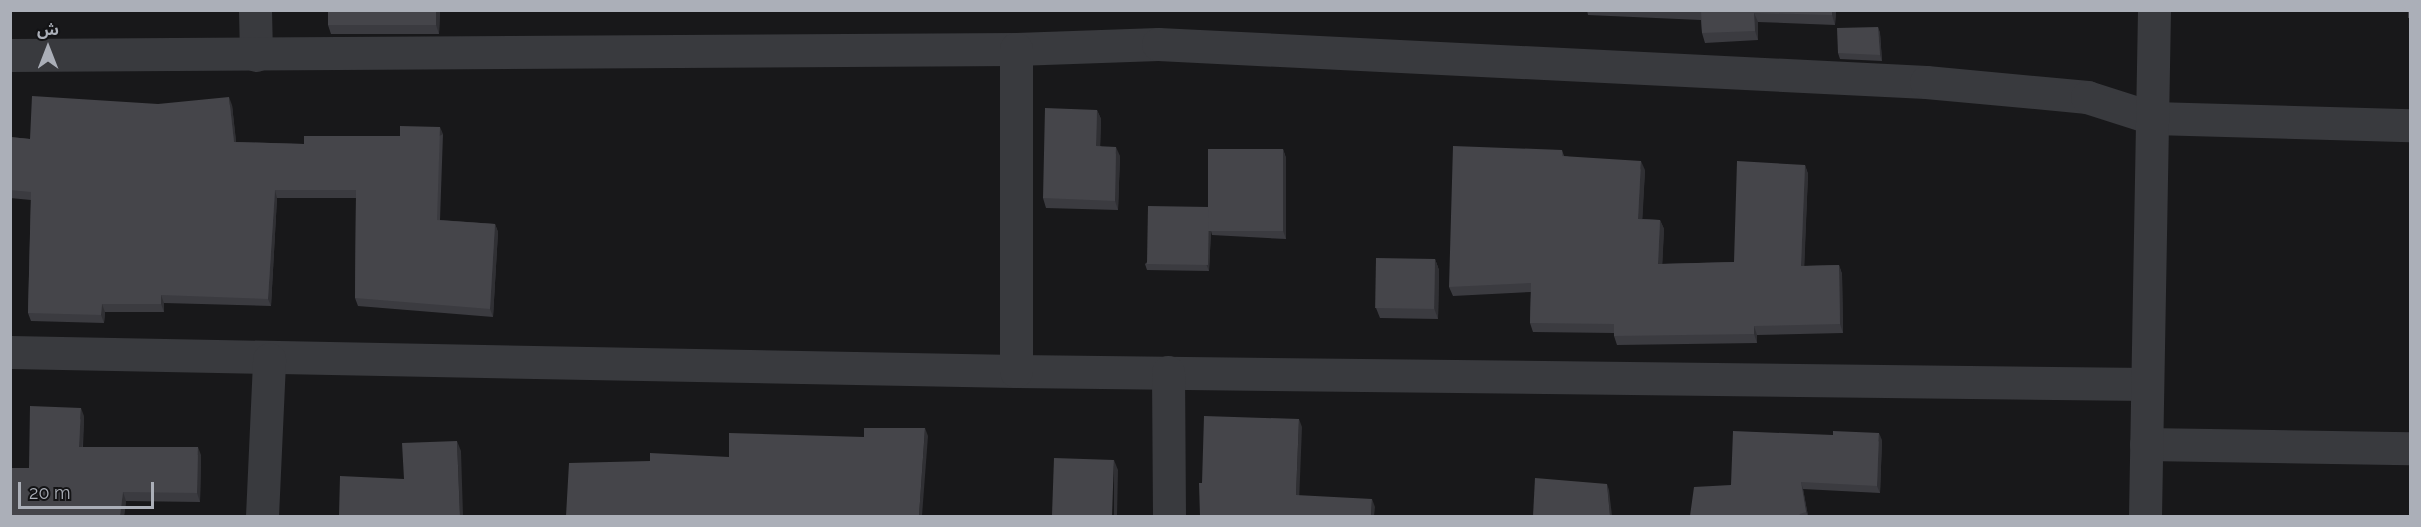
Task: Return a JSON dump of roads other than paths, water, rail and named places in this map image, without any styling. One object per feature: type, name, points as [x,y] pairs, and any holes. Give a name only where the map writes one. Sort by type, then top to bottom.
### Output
[{"type":"street","points":[[255,10],[256,55]]},
{"type":"street","points":[[2145,516],[2154,10]]},
{"type":"street","points":[[10,55],[1016,49],[1158,44],[1926,82],[2087,97],[2153,118],[2410,125]]},
{"type":"street","points":[[1016,49],[1016,371]]},
{"type":"street","points":[[10,352],[269,359],[1016,371],[2147,384]]},
{"type":"street","points":[[262,516],[269,359]]},
{"type":"street","points":[[1168,372],[1169,516]]},
{"type":"street","points":[[2146,444],[2410,448]]}]
